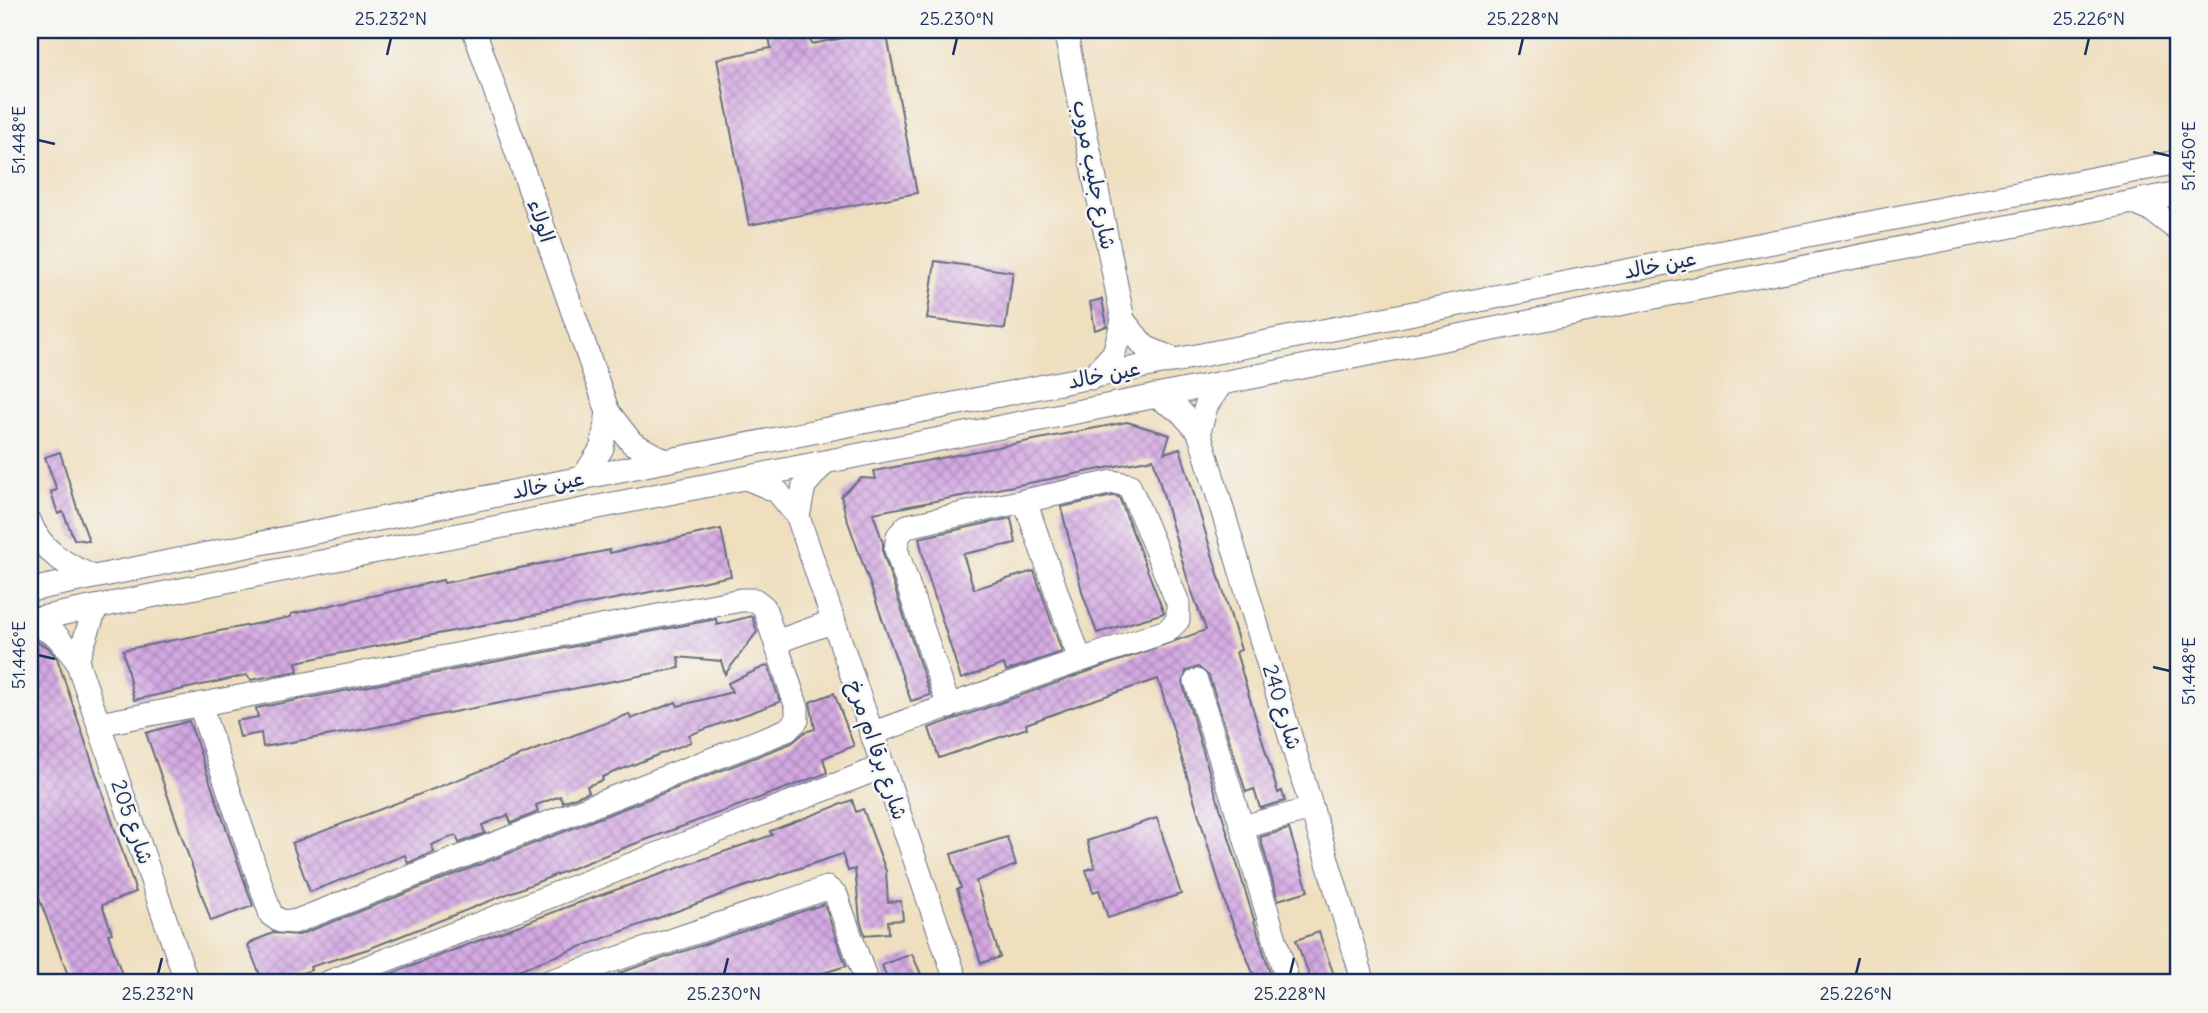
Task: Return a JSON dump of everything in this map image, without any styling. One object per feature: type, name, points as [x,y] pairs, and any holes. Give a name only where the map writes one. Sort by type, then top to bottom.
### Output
[{"type":"street","name":"الولاء","points":[[474,30],[608,412],[632,443],[665,461]]},
{"type":"street","name":"شارع جليب مروب","points":[[1065,30],[1123,320],[1114,353],[1091,378]]},
{"type":"street","name":"عين خالد","points":[[30,590],[665,461],[2178,162]]},
{"type":"street","name":"عين خالد","points":[[30,621],[2178,193]]},
{"type":"street","points":[[2134,203],[2167,220],[2178,230]]},
{"type":"street","name":"شارع جليب مروب","points":[[1123,320],[1145,347],[1178,361]]},
{"type":"street","points":[[1199,432],[1206,406],[1221,384]]},
{"type":"street","name":"شارع 240","points":[[1155,396],[1180,411],[1199,432],[1364,983]]},
{"type":"street","name":"الولاء","points":[[582,479],[602,448],[608,412]]},
{"type":"street","points":[[798,517],[804,486],[825,462]]},
{"type":"street","name":"شارع برقا ام مرخ","points":[[746,478],[777,491],[798,517],[957,983]]},
{"type":"street","points":[[871,734],[950,707],[1080,660],[1167,631],[1178,620],[1178,603],[1129,485],[1113,482],[907,526],[898,536],[896,549],[950,707]]},
{"type":"street","points":[[1026,500],[1080,660]]},
{"type":"street","points":[[32,539],[61,560],[91,576]]},
{"type":"street","points":[[99,724],[741,600],[755,600],[764,607],[797,708],[797,720],[787,730],[294,922],[281,921],[271,915],[200,705]]},
{"type":"street","points":[[77,661],[96,607]]},
{"type":"street","name":"شارع 205","points":[[30,621],[57,636],[77,661],[187,983]]},
{"type":"street","points":[[776,642],[834,621]]},
{"type":"street","points":[[1196,681],[1288,983]]},
{"type":"street","points":[[327,983],[882,767]]},
{"type":"street","points":[[1242,827],[1312,809]]},
{"type":"street","points":[[545,983],[599,975],[827,888],[836,895],[867,983]]},
{"type":"building","points":[[768,30],[808,30],[811,44],[886,30],[917,193],[749,225],[717,59],[771,48]]},
{"type":"building","points":[[935,261],[1013,272],[1005,329],[927,319]]},
{"type":"building","points":[[1102,299],[1107,326],[1095,330],[1090,302]]},
{"type":"building","points":[[1127,422],[1170,435],[1164,453],[1180,448],[1241,650],[1236,652],[1278,793],[1282,791],[1285,801],[1260,808],[1254,789],[1246,792],[1209,676],[1198,667],[1186,671],[1183,685],[1273,983],[1257,983],[1227,909],[1158,679],[1084,703],[1026,724],[1027,728],[939,758],[929,728],[1206,630],[1188,581],[1153,459],[873,513],[883,543],[883,553],[930,695],[911,701],[846,516],[841,496],[861,478],[876,479],[874,471]]},
{"type":"building","points":[[60,452],[89,541],[74,539],[63,512],[58,514],[51,492],[57,490],[45,457]]},
{"type":"building","points":[[1119,497],[1164,613],[1097,633],[1083,595],[1061,507]]},
{"type":"building","points":[[1011,518],[1016,543],[963,554],[974,589],[1034,571],[1062,652],[1006,671],[1004,664],[961,679],[927,573],[919,538]]},
{"type":"building","points":[[721,529],[731,576],[296,662],[298,671],[251,680],[247,675],[134,700],[123,650],[291,617],[291,614],[443,580],[444,583],[610,550],[610,553]]},
{"type":"building","points":[[752,616],[757,632],[725,674],[721,661],[678,657],[680,668],[263,747],[261,733],[240,737],[236,721],[258,717],[256,708],[716,619],[717,625]]},
{"type":"building","points":[[30,639],[48,647],[57,658],[136,892],[102,905],[112,933],[108,934],[125,983],[71,983],[30,874]]},
{"type":"building","points":[[768,665],[780,702],[689,735],[691,742],[602,777],[603,780],[587,786],[589,792],[563,802],[560,796],[536,805],[538,812],[511,823],[508,815],[482,825],[485,833],[459,843],[456,835],[431,845],[434,852],[408,863],[405,855],[310,892],[292,843],[629,714],[631,719],[676,702],[678,706],[732,692],[728,683]]},
{"type":"building","points":[[834,693],[854,746],[823,758],[827,773],[621,849],[368,949],[310,967],[311,970],[276,983],[263,983],[248,945],[256,940],[273,933],[299,935],[792,743],[805,732],[815,729],[810,702]]},
{"type":"building","points":[[189,721],[253,906],[211,921],[146,733]]},
{"type":"building","points":[[852,800],[856,812],[863,809],[886,871],[888,902],[901,901],[903,920],[888,921],[889,933],[865,935],[860,920],[855,869],[848,871],[842,854],[731,891],[483,983],[367,983],[567,907],[772,835],[770,831]]},
{"type":"building","points":[[1157,818],[1181,894],[1108,918],[1099,890],[1093,892],[1086,870],[1095,867],[1087,841]]},
{"type":"building","points":[[1289,829],[1308,891],[1278,900],[1260,837]]},
{"type":"building","points":[[1007,837],[1016,865],[976,881],[1000,957],[981,963],[957,889],[961,888],[951,854]]},
{"type":"building","points":[[824,904],[846,966],[790,983],[623,983],[619,973]]},
{"type":"building","points":[[1319,932],[1337,983],[1312,983],[1296,940]]},
{"type":"building","points":[[912,954],[925,983],[884,983],[888,981],[882,965]]}]
